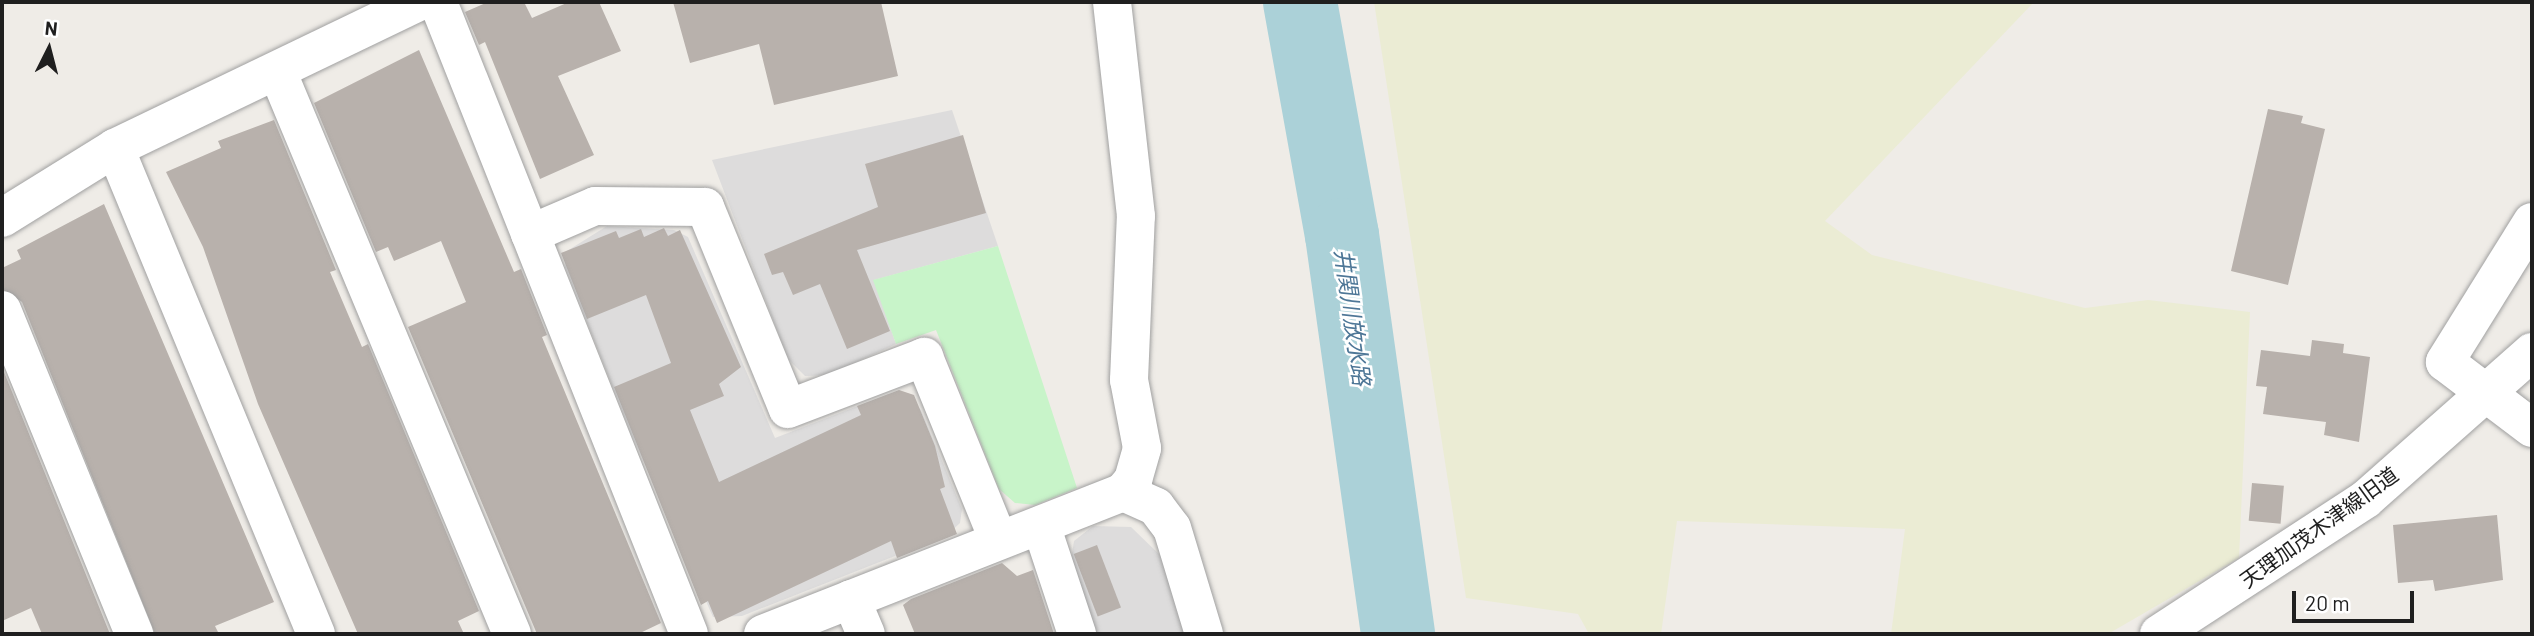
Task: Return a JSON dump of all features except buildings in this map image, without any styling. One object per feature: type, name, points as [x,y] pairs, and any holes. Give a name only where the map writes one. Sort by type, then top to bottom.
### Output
[{"type":"street","points":[[2,218],[115,148],[278,73],[419,2]]},
{"type":"street","points":[[438,2],[689,634]]},
{"type":"street","points":[[763,634],[998,539],[1123,492],[1139,466],[1142,433],[1129,380],[1136,216],[1112,2]]},
{"type":"street","points":[[278,73],[512,634]]},
{"type":"street","points":[[115,148],[316,634]]},
{"type":"street","points":[[530,233],[595,206],[705,207],[788,408],[924,357],[998,539]]},
{"type":"street","points":[[2532,222],[2445,362],[2532,428]]},
{"type":"street","points":[[2,310],[134,634]]},
{"type":"street","name":"天理加茂木津線旧道","points":[[2159,634],[2366,499],[2532,352]]},
{"type":"street","points":[[1123,492],[1156,507],[1172,528],[1204,634]]},
{"type":"street","points":[[1041,525],[1077,634]]},
{"type":"street","points":[[850,598],[866,634]]},
{"type":"shaded area","points":[[952,110],[998,246],[874,280],[896,344],[828,375],[805,376],[788,359],[712,160]]},
{"type":"shaded area","points":[[607,226],[674,230],[688,237],[775,438],[889,394],[910,397],[921,410],[962,509],[960,523],[946,536],[742,616],[713,617],[630,431],[565,267],[567,251]]},
{"type":"shaded area","points":[[1093,526],[1131,527],[1164,559],[1185,634],[1097,634],[1071,560],[1074,541]]},
{"type":"green space","points":[[1374,2],[2034,2],[1825,221],[1872,255],[2085,308],[2148,300],[2250,312],[2239,558],[2108,634],[1891,634],[1905,529],[1677,521],[1661,634],[1589,634],[1578,614],[1466,598]]},
{"type":"green space","points":[[998,246],[1077,488],[1035,505],[1015,503],[999,489],[936,330],[896,344],[873,280]]},
{"type":"waterway","name":"井関川放水路","points":[[1300,2],[1342,235],[1398,634]]}]
